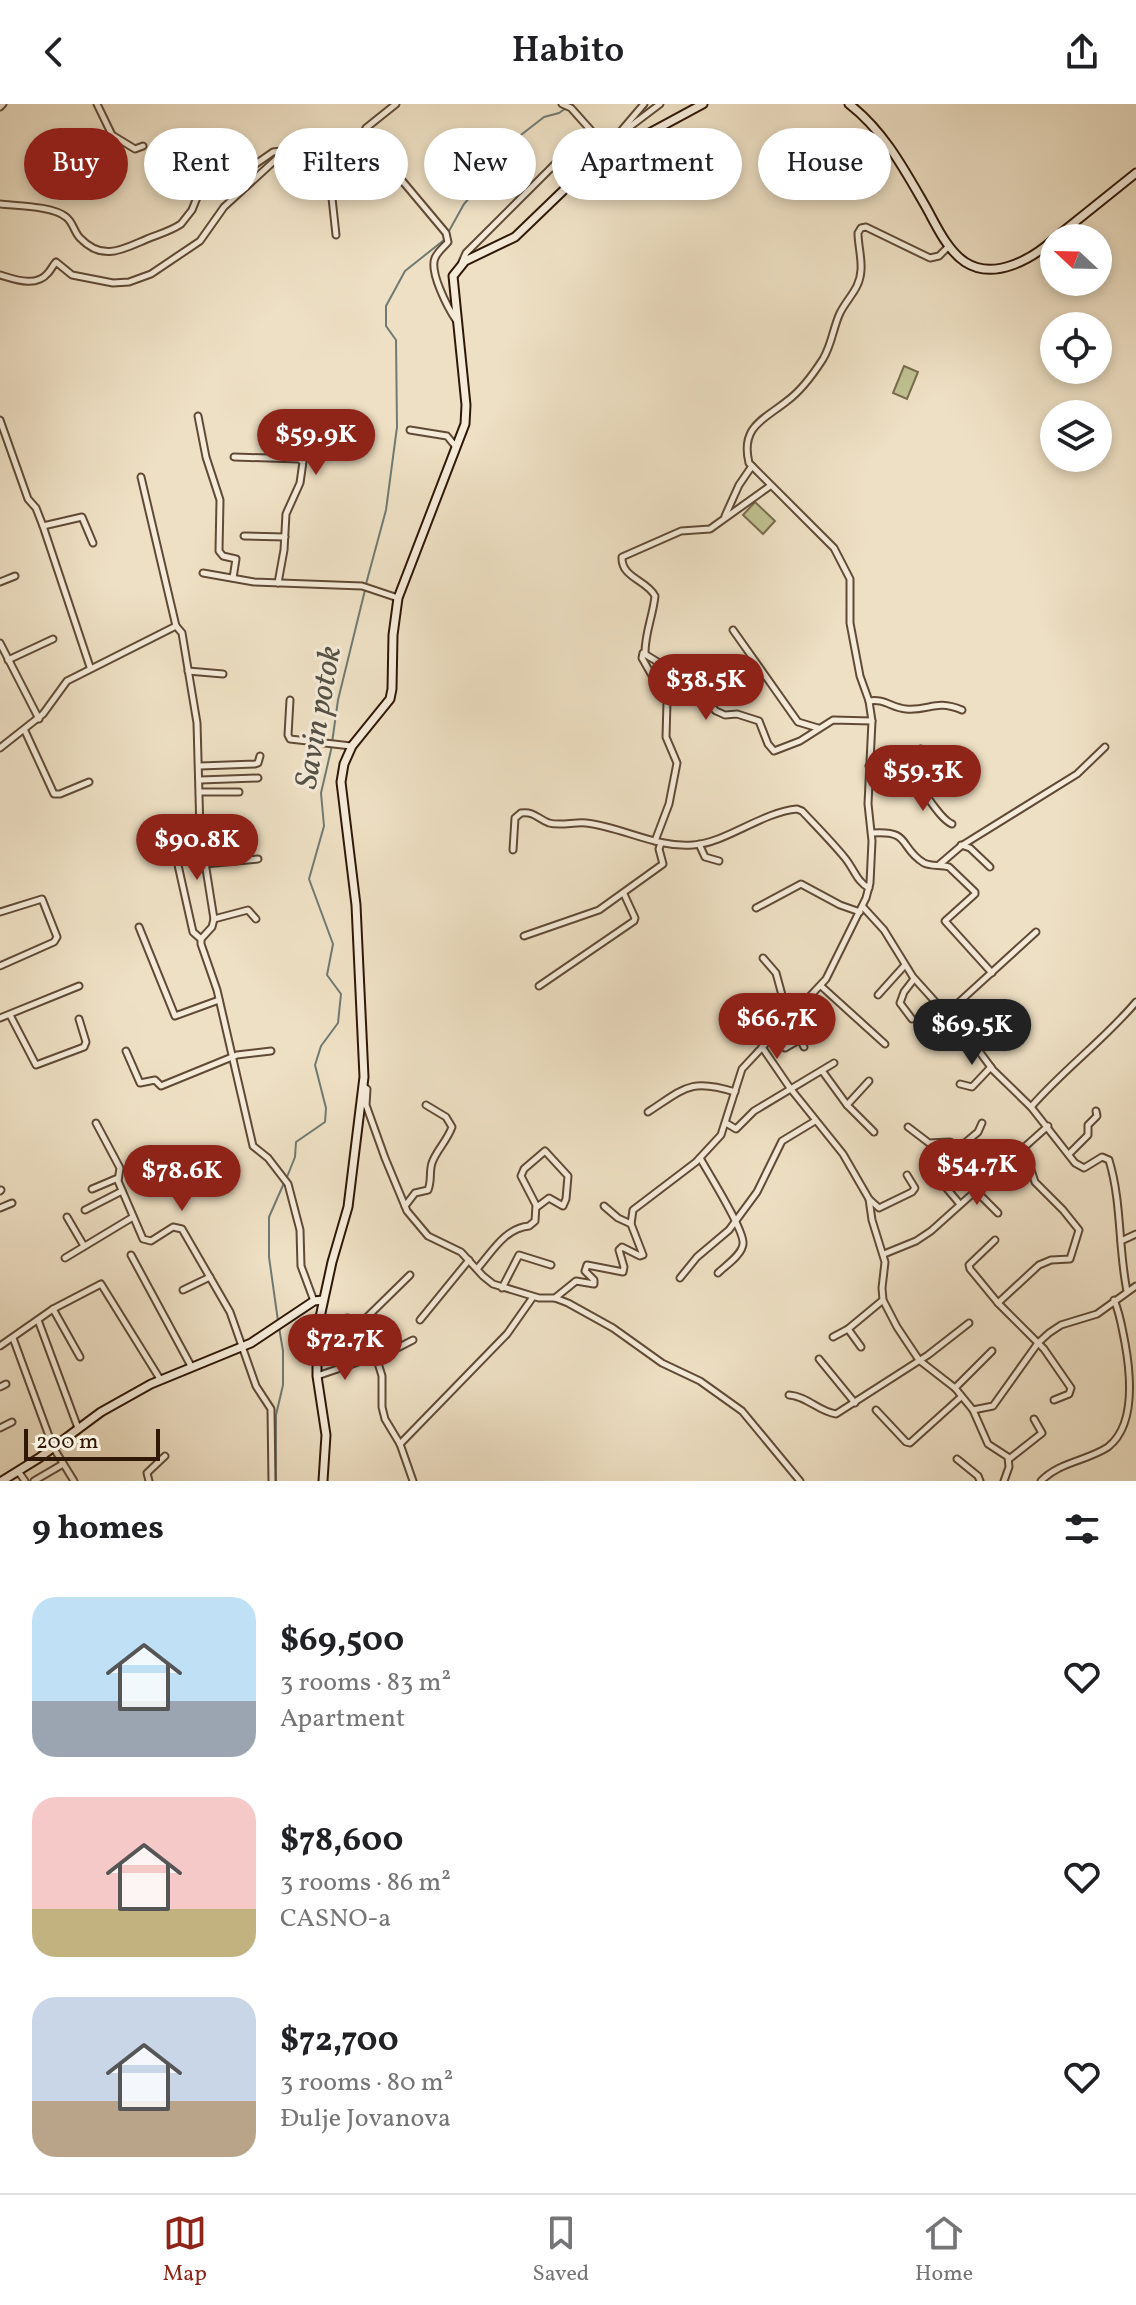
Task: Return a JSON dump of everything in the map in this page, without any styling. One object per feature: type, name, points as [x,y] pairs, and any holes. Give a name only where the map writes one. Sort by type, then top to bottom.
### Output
[{"type":"street","points":[[97,104],[112,135],[128,146],[140,149],[143,146]]},
{"type":"street","points":[[366,128],[396,104]]},
{"type":"street","points":[[624,128],[644,104]]},
{"type":"street","points":[[628,128],[660,104]]},
{"type":"street","points":[[658,128],[703,104]]},
{"type":"street","points":[[849,104],[886,140],[949,246],[967,263],[988,269],[1023,261],[1040,249]]},
{"type":"street","points":[[567,106],[588,128]]},
{"type":"street","points":[[0,204],[26,206],[62,215],[69,219],[79,238],[87,243],[108,252],[122,252],[181,224],[192,210],[200,190],[237,177],[274,152]]},
{"type":"street","points":[[0,275],[32,281],[48,274],[56,262],[72,275],[113,283],[129,282],[151,274],[200,241],[224,207],[274,161]]},
{"type":"street","points":[[323,1481],[326,1435],[317,1376],[318,1300],[348,1207],[363,1086],[364,1048],[356,905],[341,789],[344,764],[352,746],[390,699],[398,598],[466,414],[453,279],[463,257],[552,167]]},
{"type":"street","points":[[1072,224],[1136,173]]},
{"type":"street","points":[[408,188],[447,235],[447,244],[436,257],[434,267],[441,292],[459,323]]},
{"type":"street","points":[[332,200],[336,235]]},
{"type":"street","points":[[462,263],[515,237],[554,200]]},
{"type":"street","points":[[363,1086],[367,1089],[366,1105],[411,1217],[428,1236],[461,1252],[488,1281],[533,1297],[555,1298],[576,1281],[594,1284],[585,1271],[587,1265],[623,1272],[619,1250],[622,1247],[643,1255],[631,1224],[631,1214],[700,1158],[721,1135],[742,1069],[831,972],[869,888],[872,833],[868,804],[872,721],[850,623],[850,579],[834,548],[752,466],[747,455],[748,439],[761,418],[787,402],[822,361],[831,345],[840,313],[854,295],[861,269],[858,240],[861,228],[866,227],[930,258],[939,256],[949,246]]},
{"type":"street","points":[[198,416],[206,457],[220,500],[219,551],[223,556],[237,560],[233,578]]},
{"type":"street","points":[[0,420],[28,499],[36,508],[43,526],[90,667]]},
{"type":"street","points":[[410,430],[447,436],[456,447]]},
{"type":"street","points":[[234,457],[302,461],[301,478],[286,514],[278,583]]},
{"type":"street","points":[[725,516],[739,485],[752,466]]},
{"type":"street","points":[[141,477],[176,626],[182,633],[197,723],[200,831],[214,919],[213,925],[201,939]]},
{"type":"street","points":[[524,936],[599,910],[663,864],[658,842],[677,765],[666,737],[667,702],[642,658],[655,596],[650,588],[626,571],[622,566],[622,557],[681,531],[710,529],[770,486]]},
{"type":"street","points":[[43,526],[82,517],[93,543]]},
{"type":"street","points":[[244,536],[285,537]]},
{"type":"street","points":[[203,573],[278,583],[362,586],[398,598]]},
{"type":"street","points":[[0,582],[15,576]]},
{"type":"street","points":[[0,748],[39,719],[63,684],[90,667],[176,626]]},
{"type":"street","points":[[733,630],[798,722],[819,728]]},
{"type":"street","points":[[8,660],[53,639]]},
{"type":"street","points":[[0,643],[39,719]]},
{"type":"street","points":[[645,653],[684,678],[716,711],[759,721],[774,751],[800,741],[833,720],[872,721]]},
{"type":"street","points":[[188,671],[223,674]]},
{"type":"street","points":[[869,701],[882,699],[903,709],[940,703],[962,710]]},
{"type":"street","points":[[290,700],[290,739],[352,746]]},
{"type":"street","points":[[25,731],[54,794],[89,782]]},
{"type":"street","points":[[939,865],[961,846],[1077,774],[1105,747]]},
{"type":"street","points":[[921,749],[927,774]]},
{"type":"street","points":[[200,766],[255,764],[260,756]]},
{"type":"street","points":[[869,766],[910,775],[927,774],[957,789]]},
{"type":"street","points":[[910,775],[944,820],[952,824]]},
{"type":"street","points":[[200,780],[258,778]]},
{"type":"street","points":[[200,792],[239,792]]},
{"type":"street","points":[[513,850],[515,818],[527,812],[551,824],[594,824],[658,842],[699,844],[793,809],[800,810],[844,857],[860,882],[869,888]]},
{"type":"street","points":[[200,831],[246,828]]},
{"type":"street","points":[[872,833],[894,832],[925,864],[949,867],[975,893],[945,921],[992,973]]},
{"type":"street","points":[[170,842],[193,932],[201,939],[219,1000],[253,1146],[268,1158],[286,1182],[300,1230],[301,1266],[318,1300]]},
{"type":"street","points":[[699,844],[705,857],[719,861]]},
{"type":"street","points":[[961,846],[970,848],[990,867]]},
{"type":"street","points":[[205,864],[258,859]]},
{"type":"street","points":[[756,908],[801,884],[840,905],[861,909],[884,930],[914,979],[1048,1126],[1081,1168],[1102,1157],[1109,1160],[1118,1198],[1120,1260],[1127,1291]]},
{"type":"street","points":[[539,986],[634,921],[624,894]]},
{"type":"street","points":[[0,912],[42,899],[57,935],[54,942],[0,966]]},
{"type":"street","points":[[214,919],[248,910],[256,919]]},
{"type":"street","points":[[139,927],[175,1016],[219,1000]]},
{"type":"street","points":[[948,1016],[957,1004],[1036,932]]},
{"type":"street","points":[[763,958],[776,973],[782,995],[797,1011]]},
{"type":"street","points":[[878,995],[905,965]]},
{"type":"street","points":[[912,1019],[900,1003],[914,979]]},
{"type":"street","points":[[0,1018],[79,986]]},
{"type":"street","points":[[821,986],[885,1044]]},
{"type":"street","points":[[809,999],[825,1016]]},
{"type":"street","points":[[1031,1107],[1082,1055],[1112,1031],[1136,1002]]},
{"type":"street","points":[[10,1015],[36,1065],[85,1046],[79,1019]]},
{"type":"street","points":[[773,1036],[785,1048],[797,1041],[801,1041],[804,1047]]},
{"type":"street","points":[[762,1047],[790,1088],[843,1154],[869,1199],[879,1208],[912,1192],[915,1188],[907,1175]]},
{"type":"street","points":[[126,1051],[140,1083],[155,1080],[160,1086],[233,1057],[271,1051]]},
{"type":"street","points":[[726,1123],[736,1129],[754,1111],[834,1063]]},
{"type":"street","points":[[960,1084],[972,1087],[991,1067]]},
{"type":"street","points":[[823,1072],[847,1105],[874,1132]]},
{"type":"street","points":[[847,1105],[869,1081]]},
{"type":"street","points":[[648,1112],[690,1086],[700,1084],[735,1092]]},
{"type":"street","points":[[405,1206],[415,1193],[428,1190],[432,1163],[442,1150],[452,1127],[446,1117],[426,1105]]},
{"type":"street","points":[[1069,1154],[1086,1137],[1088,1125],[1097,1116],[1096,1111]]},
{"type":"street","points":[[680,1278],[697,1257],[729,1230],[757,1192],[779,1145],[815,1121]]},
{"type":"street","points":[[96,1123],[120,1168],[118,1178],[122,1191],[143,1239],[148,1242],[173,1227],[180,1228],[230,1312],[256,1386],[272,1413],[272,1481]]},
{"type":"street","points":[[959,1148],[978,1132],[982,1123]]},
{"type":"street","points":[[884,1254],[931,1231],[1048,1126]]},
{"type":"street","points":[[908,1127],[929,1143],[950,1142],[959,1148],[963,1161],[982,1184]]},
{"type":"street","points":[[477,1269],[506,1234],[533,1224],[537,1207],[549,1198],[563,1206],[568,1176],[545,1151],[524,1169],[521,1176],[537,1207]]},
{"type":"street","points":[[998,1303],[1039,1265],[1051,1260],[1070,1259],[1079,1230],[1035,1182],[1031,1170],[1017,1152]]},
{"type":"street","points":[[700,1158],[741,1232],[743,1247],[718,1273]]},
{"type":"street","points":[[92,1189],[118,1178]]},
{"type":"street","points":[[938,1178],[959,1203]]},
{"type":"street","points":[[975,1190],[998,1213]]},
{"type":"street","points":[[85,1210],[122,1191]]},
{"type":"street","points":[[869,1199],[872,1220],[884,1254],[883,1300],[897,1327],[919,1360],[955,1388],[973,1410],[988,1444],[1009,1459]]},
{"type":"street","points":[[0,1208],[12,1203]]},
{"type":"street","points":[[604,1206],[631,1224]]},
{"type":"street","points":[[67,1217],[84,1246]]},
{"type":"street","points":[[65,1258],[133,1217]]},
{"type":"street","points":[[1121,1241],[1136,1234]]},
{"type":"street","points":[[995,1240],[969,1267],[998,1303],[1038,1343],[1071,1388],[1069,1394],[1054,1400]]},
{"type":"street","points":[[131,1255],[191,1366]]},
{"type":"street","points":[[502,1288],[519,1255],[551,1265]]},
{"type":"street","points":[[420,1320],[469,1260]]},
{"type":"street","points":[[357,1327],[410,1275]]},
{"type":"street","points":[[183,1290],[210,1277]]},
{"type":"street","points":[[0,1346],[53,1309],[101,1284],[160,1379]]},
{"type":"street","points":[[973,1410],[995,1403],[1038,1343],[1061,1325],[1097,1314],[1136,1286]]},
{"type":"street","points":[[400,1444],[473,1372],[517,1321],[533,1297]]},
{"type":"street","points":[[555,1298],[613,1328],[657,1360],[700,1381],[742,1411],[800,1481]]},
{"type":"street","points":[[2,1481],[78,1428],[160,1379],[243,1346],[318,1300]]},
{"type":"street","points":[[833,1337],[848,1329],[883,1300]]},
{"type":"street","points":[[1041,1481],[1056,1469],[1109,1447],[1130,1419],[1133,1387],[1114,1300]]},
{"type":"street","points":[[53,1309],[80,1357]]},
{"type":"street","points":[[317,1325],[348,1318],[371,1342],[382,1376],[385,1419],[400,1444],[413,1481]]},
{"type":"street","points":[[38,1320],[78,1428]]},
{"type":"street","points":[[789,1395],[805,1399],[832,1414],[855,1403],[969,1323]]},
{"type":"street","points":[[848,1329],[861,1347]]},
{"type":"street","points":[[13,1338],[53,1447],[74,1481]]},
{"type":"street","points":[[378,1358],[413,1340]]},
{"type":"street","points":[[955,1388],[992,1351]]},
{"type":"street","points":[[819,1359],[855,1403]]},
{"type":"street","points":[[317,1376],[364,1360]]},
{"type":"street","points":[[876,1410],[910,1443],[961,1397]]},
{"type":"street","points":[[1009,1459],[1042,1433],[1034,1419]]},
{"type":"street","points":[[0,1428],[12,1422]]},
{"type":"street","points":[[149,1481],[147,1473],[165,1456]]},
{"type":"street","points":[[957,1459],[980,1481]]},
{"type":"street","points":[[1004,1481],[1009,1459]]},
{"type":"street","points":[[34,1481],[63,1464]]},
{"type":"street","points":[[18,1471],[25,1481]]},
{"type":"green space","points":[[904,366],[918,372],[907,399],[893,393]]},
{"type":"green space","points":[[755,502],[775,521],[763,534],[743,515]]},
{"type":"waterway","name":"Savin potok","points":[[366,584],[386,510],[397,427],[396,340],[386,326],[386,306],[405,271],[444,240],[464,204],[487,178],[499,152],[544,117],[559,113],[572,104]]},
{"type":"waterway","name":"Savin potok","points":[[287,1177],[295,1157],[296,1142],[325,1122],[326,1108],[315,1065],[321,1046],[338,1023],[341,994],[327,975],[333,944],[309,879],[324,826],[321,793],[338,700],[365,590]]},
{"type":"waterway","name":"Savin potok","points":[[278,1321],[269,1257],[269,1217],[284,1183]]},
{"type":"waterway","name":"Savin potok","points":[[276,1481],[276,1415],[283,1385],[279,1327]]}]
